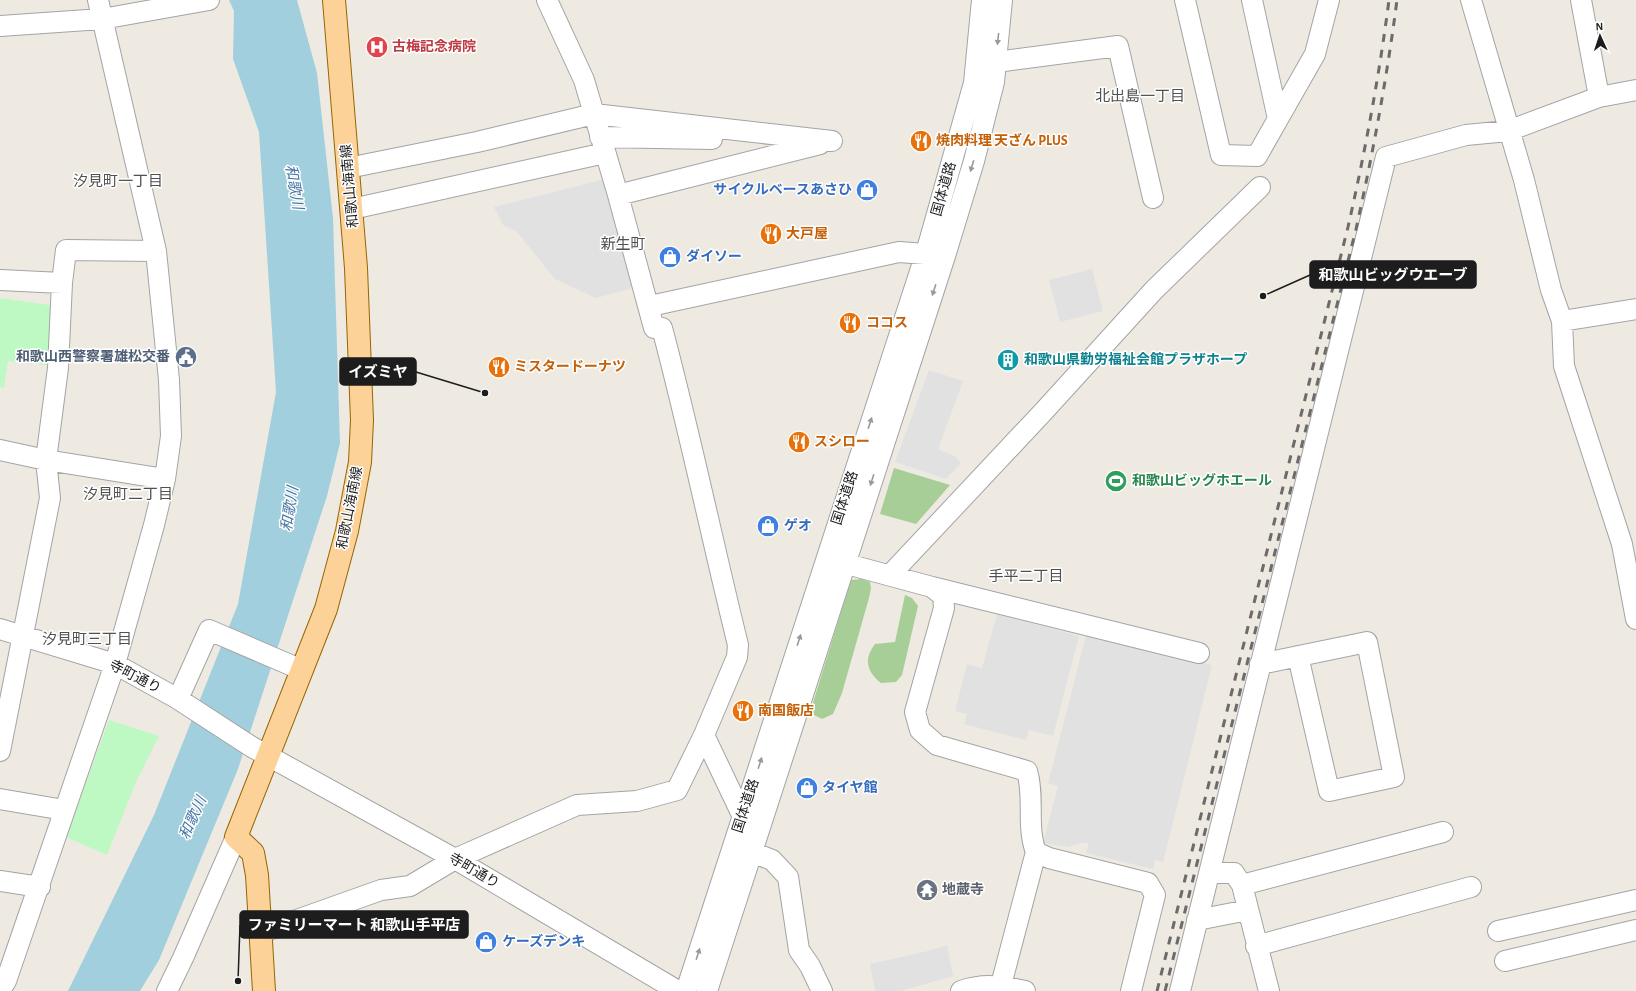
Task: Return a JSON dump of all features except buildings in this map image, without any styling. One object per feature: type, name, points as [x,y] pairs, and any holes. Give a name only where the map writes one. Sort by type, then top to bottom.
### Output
[{"type":"main road","name":"和歌山海南線","points":[[236,837],[260,751],[296,667],[326,609],[348,531],[360,462],[362,420],[352,209],[334,0]]},
{"type":"main road","points":[[236,837],[253,853],[257,875],[264,991]]},
{"type":"street","points":[[0,26],[100,9],[209,0]]},
{"type":"street","points":[[260,933],[381,890],[410,886],[455,859],[577,805],[637,802],[677,790],[704,735],[737,657],[738,645],[696,471],[686,418],[662,328],[654,328],[650,306],[584,80],[547,0]]},
{"type":"street","name":"国体道路","points":[[707,991],[846,563],[935,255],[974,83],[982,0]]},
{"type":"street","name":"国体道路","points":[[686,991],[826,558],[935,255],[976,154],[994,82],[1002,0]]},
{"type":"street","points":[[1185,0],[1221,155],[1257,156],[1315,54],[1329,0]]},
{"type":"street","points":[[1252,0],[1278,119]]},
{"type":"street","points":[[1471,0],[1508,132],[1524,180],[1551,290],[1562,321],[1564,366],[1629,542],[1636,619]]},
{"type":"street","points":[[1581,0],[1598,97]]},
{"type":"street","points":[[0,990],[6,981],[40,887],[64,810],[115,664],[165,479],[171,436],[169,380],[156,251],[100,9]]},
{"type":"street","points":[[996,62],[1118,46],[1153,198]]},
{"type":"street","points":[[1180,991],[1386,156],[1466,135],[1508,132],[1598,97],[1636,90]]},
{"type":"street","points":[[348,168],[477,142],[594,114],[832,141]]},
{"type":"street","points":[[352,209],[603,145],[832,141]]},
{"type":"street","points":[[618,194],[832,141]]},
{"type":"street","points":[[890,575],[1044,411],[1154,290],[1260,187]]},
{"type":"street","points":[[0,750],[50,498],[46,460],[58,368],[62,283],[66,250],[156,251]]},
{"type":"street","points":[[650,306],[899,252],[935,255]]},
{"type":"street","points":[[0,280],[62,283]]},
{"type":"street","points":[[1562,321],[1636,309]]},
{"type":"street","points":[[0,450],[46,460],[165,479]]},
{"type":"street","points":[[826,558],[932,587],[1199,653]]},
{"type":"street","points":[[932,587],[943,596],[944,608],[915,712],[920,730],[937,745],[1027,771],[1031,784],[1032,842],[1036,852],[1001,985]]},
{"type":"street","name":"寺町通り","points":[[0,629],[115,664],[183,702],[260,751],[455,859],[678,991]]},
{"type":"street","points":[[183,702],[209,630],[296,667]]},
{"type":"street","points":[[1260,664],[1298,656],[1367,642],[1394,777],[1329,791],[1298,656]]},
{"type":"street","points":[[704,735],[743,817],[762,822]]},
{"type":"street","points":[[0,799],[64,810]]},
{"type":"street","points":[[1242,885],[1443,832]]},
{"type":"street","points":[[167,991],[184,958],[236,837]]},
{"type":"street","points":[[752,852],[772,860],[788,877],[800,950],[810,966],[822,991]]},
{"type":"street","points":[[1036,852],[1049,858],[1148,883],[1155,895],[1131,991]]},
{"type":"street","points":[[1209,873],[1234,873],[1242,885],[1256,946],[1269,991]]},
{"type":"street","points":[[0,881],[40,887]]},
{"type":"street","points":[[1256,946],[1470,887]]},
{"type":"street","points":[[1498,931],[1636,900]]},
{"type":"street","points":[[1197,920],[1248,910]]},
{"type":"street","points":[[1506,961],[1636,930]]},
{"type":"street","points":[[961,991],[973,987],[1001,985],[1025,991]]},
{"type":"green space","points":[[0,298],[57,306],[55,366],[8,361],[4,388],[0,387]]},
{"type":"green space","points":[[894,468],[950,485],[916,524],[880,514]]},
{"type":"green space","points":[[861,579],[870,582],[871,588],[869,598],[842,693],[833,714],[822,719],[814,715],[811,709],[851,580]]},
{"type":"green space","points":[[905,595],[912,598],[918,606],[902,675],[896,682],[881,683],[876,679],[870,670],[868,665],[869,655],[875,644],[895,642]]},
{"type":"green space","points":[[109,720],[159,736],[136,782],[107,855],[66,837]]},
{"type":"shaded area","points":[[613,177],[636,287],[596,298],[555,279],[517,232],[503,225],[494,207]]},
{"type":"shaded area","points":[[1092,269],[1103,311],[1060,322],[1049,280]]},
{"type":"shaded area","points":[[929,370],[963,381],[938,449],[954,456],[961,463],[946,479],[895,462]]},
{"type":"shaded area","points":[[997,614],[1079,636],[1053,736],[1029,730],[1026,740],[964,724],[967,714],[955,711],[967,664],[982,668]]},
{"type":"shaded area","points":[[1086,636],[1212,665],[1163,862],[1155,860],[1153,869],[1086,853],[1089,843],[1081,843],[1068,847],[1043,843],[1058,786],[1048,783]]},
{"type":"shaded area","points":[[947,945],[953,976],[901,991],[875,991],[870,964],[928,951]]},
{"type":"water","name":"和歌川","points":[[229,0],[297,0],[317,73],[333,218],[340,443],[327,496],[238,769],[159,960],[140,991],[68,991],[154,815],[238,604],[276,392],[259,132],[233,59],[234,11]]},
{"type":"railway","points":[[1157,991],[1348,227],[1371,114],[1389,0]]},
{"type":"railway","points":[[1165,991],[1356,229],[1379,115],[1397,0]]},
{"type":"place","name":"古梅記念病院","points":[[377,47]]},
{"type":"place","name":"焼肉料理 天ざん PLUS","points":[[921,141]]},
{"type":"place","name":"サイクルベースあさひ","points":[[867,190]]},
{"type":"place","name":"大戸屋","points":[[771,234]]},
{"type":"place","name":"ダイソー","points":[[670,257]]},
{"type":"place","name":"和歌山ビッグウエーブ","points":[[1263,296]]},
{"type":"place","name":"ココス","points":[[850,323]]},
{"type":"place","name":"和歌山西警察署雄松交番","points":[[186,357]]},
{"type":"place","name":"和歌山県勤労福祉会館プラザホープ","points":[[1008,360]]},
{"type":"place","name":"ミスタードーナツ","points":[[499,367]]},
{"type":"place","name":"イズミヤ","points":[[485,393]]},
{"type":"place","name":"スシロー","points":[[799,442]]},
{"type":"place","name":"和歌山ビッグホエール","points":[[1116,481]]},
{"type":"place","name":"ゲオ","points":[[768,526]]},
{"type":"place","name":"南国飯店","points":[[743,711]]},
{"type":"place","name":"タイヤ館","points":[[807,788]]},
{"type":"place","name":"地蔵寺","points":[[927,890]]},
{"type":"place","name":"ケーズデンキ","points":[[486,942]]},
{"type":"place","name":"ファミリーマート 和歌山手平店","points":[[238,981]]},
{"type":"district","name":"北出島一丁目","points":[[1140,96]]},
{"type":"district","name":"汐見町一丁目","points":[[118,181]]},
{"type":"district","name":"新生町","points":[[623,244]]},
{"type":"district","name":"汐見町二丁目","points":[[128,494]]},
{"type":"district","name":"手平二丁目","points":[[1026,576]]},
{"type":"district","name":"汐見町三丁目","points":[[87,639]]}]
